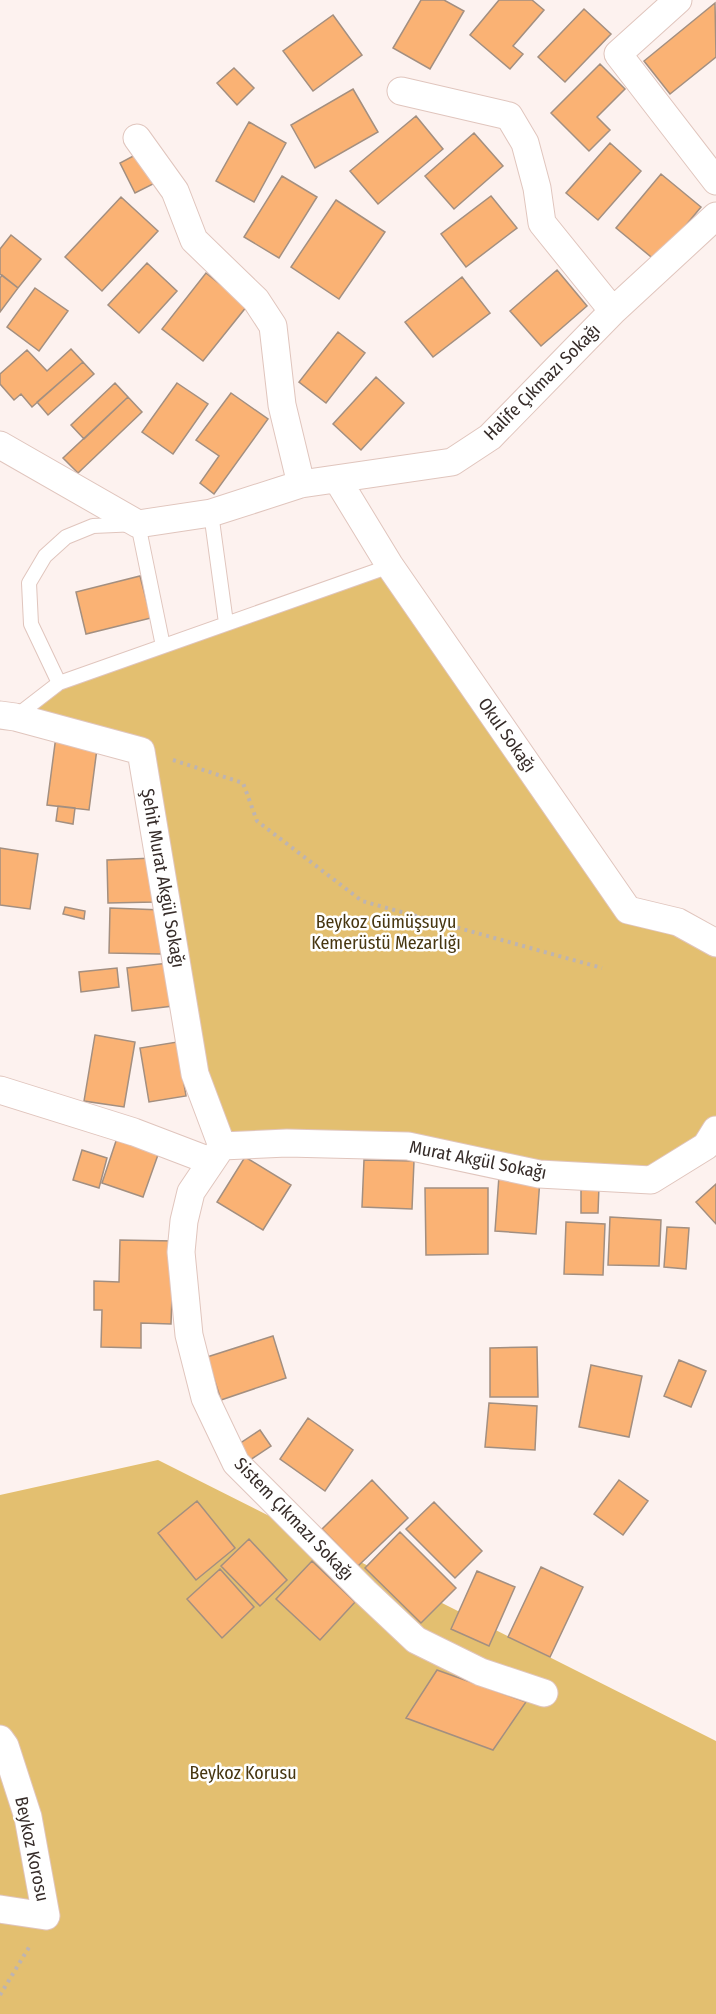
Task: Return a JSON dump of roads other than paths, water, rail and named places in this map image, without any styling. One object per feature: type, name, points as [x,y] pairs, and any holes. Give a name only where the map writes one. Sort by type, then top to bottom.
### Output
[{"type":"street","points":[[678,0],[618,54],[716,181]]},
{"type":"street","points":[[401,91],[509,116],[525,143],[537,188],[542,223],[613,310]]},
{"type":"street","points":[[137,138],[175,191],[194,240],[255,300],[273,326],[282,405],[300,483]]},
{"type":"street","name":"Halife Çıkmazı Sokağı","points":[[138,524],[211,513],[300,483],[452,462],[490,436],[613,310],[716,216]]},
{"type":"street","points":[[0,444],[138,524]]},
{"type":"street","name":"Okul Sokağı","points":[[337,479],[390,566],[628,910],[678,922],[716,943]]},
{"type":"street","name":"Şehit Murat Akgül Sokağı","points":[[7,716],[141,751],[195,1074],[216,1153]]},
{"type":"street","points":[[0,1090],[134,1132],[216,1153]]},
{"type":"street","name":"Murat Akgül Sokağı","points":[[216,1153],[287,1143],[408,1146],[539,1174],[651,1180],[706,1146],[716,1130]]},
{"type":"street","name":"Sistem Çıkmazı Sokağı","points":[[216,1153],[191,1192],[184,1221],[181,1252],[189,1335],[205,1398],[236,1463],[416,1640],[482,1672],[544,1693]]},
{"type":"street","name":"Beykoz Korosu","points":[[0,1739],[5,1746],[28,1816],[45,1916],[0,1909]]},
{"type":"lane","points":[[211,513],[226,623]]},
{"type":"lane","points":[[59,682],[31,624],[29,583],[45,556],[66,537],[93,526],[138,524],[163,646]]},
{"type":"lane","points":[[7,716],[59,682],[390,566]]},
{"type":"park label","name":"Beykoz Gümüşsuyu Kemerüstü Mezarlığı","points":[[386,932]]},
{"type":"park label","name":"Beykoz Korusu","points":[[243,1773]]}]
